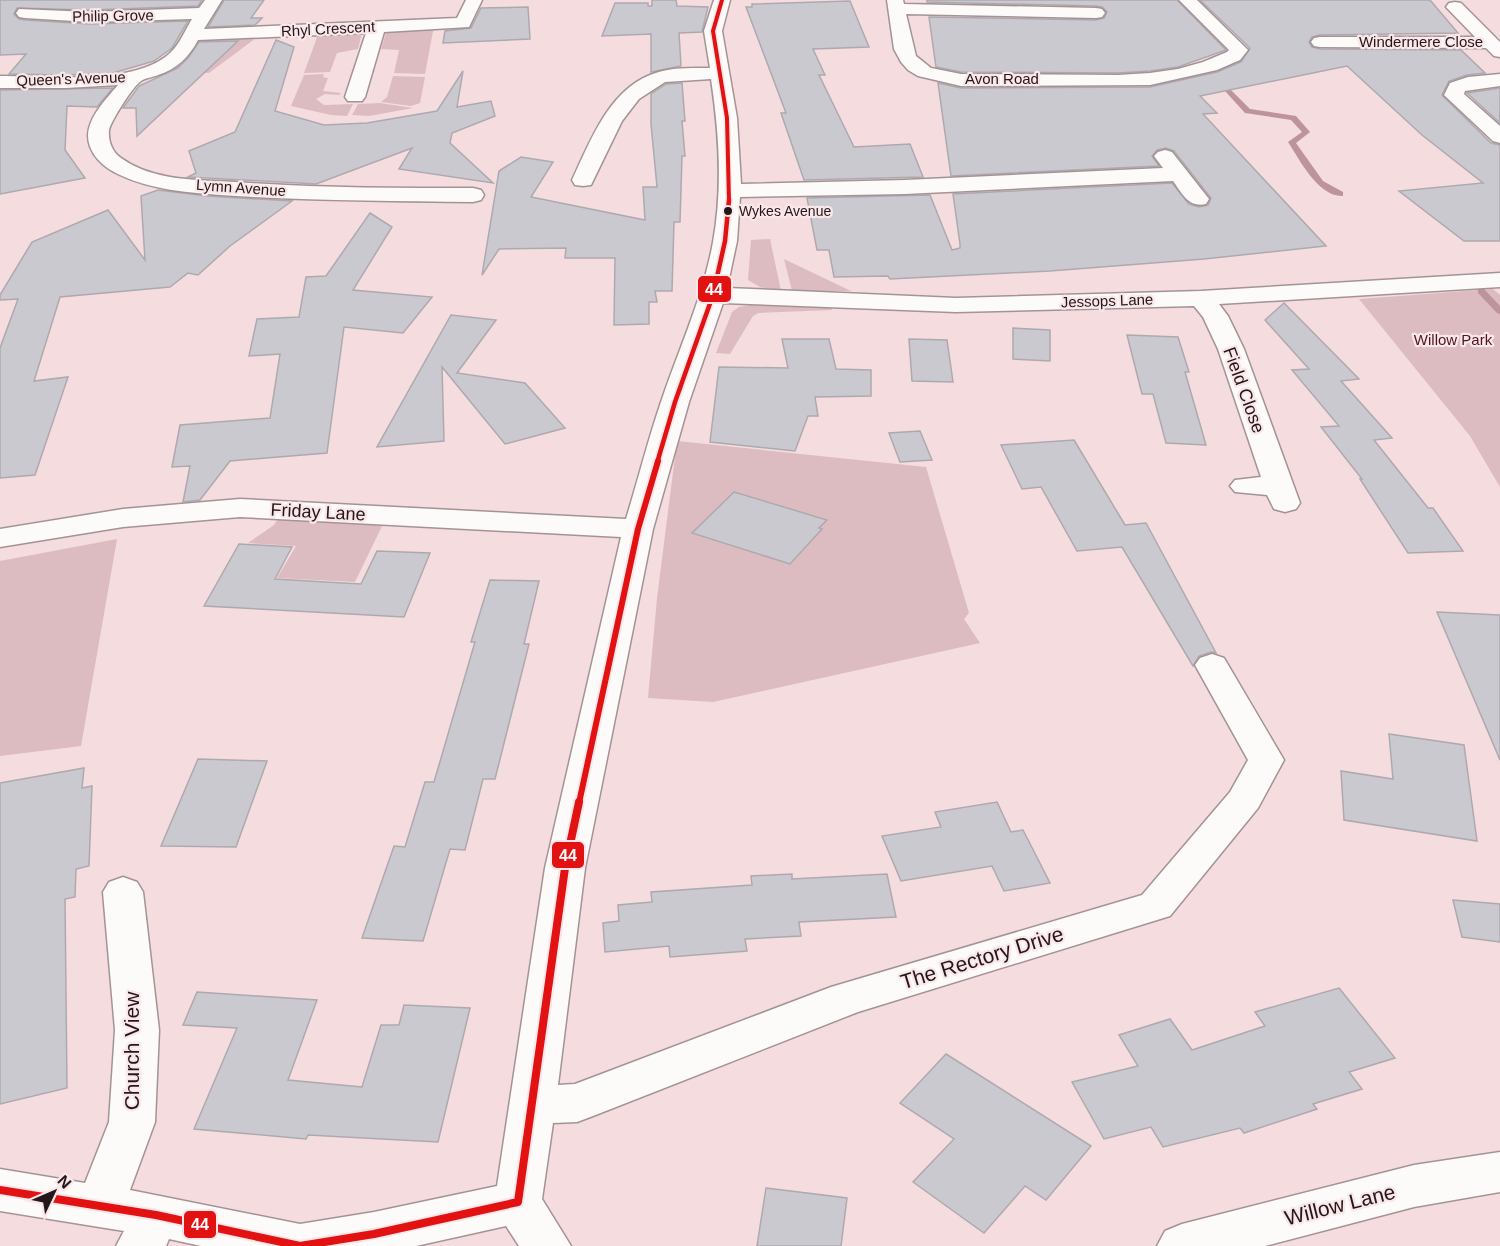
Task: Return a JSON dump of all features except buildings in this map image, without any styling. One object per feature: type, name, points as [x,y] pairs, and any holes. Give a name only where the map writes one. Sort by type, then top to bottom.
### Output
[{"type":"street","name":"Rhyl Crescent","points":[[193,35],[463,23],[474,0]]},
{"type":"street","points":[[546,1246],[518,1202],[565,868],[638,530],[675,402],[713,295],[725,241],[730,191],[727,118],[713,31],[722,0]]},
{"type":"street","name":"Avon Road","points":[[896,5],[905,60],[916,69],[937,76],[961,80],[1143,80],[1223,63],[1237,56],[1239,50],[1187,0]]},
{"type":"street","points":[[896,5],[1072,16],[1096,13]]},
{"type":"street","name":"Philip Grove","points":[[25,14],[90,17],[208,7]]},
{"type":"street","name":"Queen's Avenue","points":[[0,82],[133,78],[171,62],[193,35],[208,7]]},
{"type":"street","points":[[1486,16],[1461,11],[1496,47]]},
{"type":"street","points":[[355,96],[374,28],[377,26]]},
{"type":"street","name":"Windermere Close","points":[[1320,42],[1347,37],[1496,47]]},
{"type":"street","points":[[583,180],[609,128],[637,90],[658,78],[718,73]]},
{"type":"street","name":"Lymn Avenue","points":[[133,78],[99,124],[99,144],[105,155],[115,165],[137,174],[196,186],[260,191],[473,195]]},
{"type":"street","points":[[1500,80],[1468,83],[1457,87],[1455,95],[1500,137]]},
{"type":"street","points":[[1162,152],[1198,199]]},
{"type":"street","points":[[730,191],[905,187],[1179,174]]},
{"type":"street","name":"Jessops Lane","points":[[713,295],[956,305],[1201,298],[1500,280]]},
{"type":"street","name":"Field Close","points":[[1201,298],[1215,316],[1231,349],[1282,494],[1245,486]]},
{"type":"street","name":"Friday Lane","points":[[0,538],[123,518],[240,508],[638,530]]},
{"type":"street","name":"The Rectory Drive","points":[[533,1105],[577,1103],[846,999],[1156,906],[1245,799],[1266,760],[1212,665]]},
{"type":"street","name":"Church View","points":[[100,1206],[132,1122],[137,1030],[123,892]]},
{"type":"street","name":"Willow Lane","points":[[1182,1246],[1414,1186],[1500,1172]]},
{"type":"street","points":[[0,1190],[100,1206],[148,1230],[300,1246],[374,1234],[518,1202]]},
{"type":"green space","points":[[434,26],[425,74],[394,73],[399,50],[381,49],[386,33],[392,29]]},
{"type":"green space","points":[[319,32],[362,33],[358,49],[337,53],[330,72],[304,73]]},
{"type":"green space","points":[[260,35],[209,73],[172,70],[188,59],[207,38]]},
{"type":"green space","points":[[324,74],[323,77],[328,78],[323,91],[341,93],[339,95],[325,94],[316,99],[324,105],[353,104],[347,116],[331,115],[291,106],[304,75]]},
{"type":"green space","points":[[393,76],[425,77],[420,103],[411,106],[381,102],[387,97]]},
{"type":"green space","points":[[380,103],[413,108],[369,116],[352,115],[358,104]]},
{"type":"green space","points":[[770,239],[781,291],[760,287],[748,280],[751,240]]},
{"type":"green space","points":[[784,259],[851,291],[792,291]]},
{"type":"green space","name":"Willow Park","points":[[1493,289],[1500,295],[1500,487],[1470,436],[1359,299]]},
{"type":"green space","points":[[750,305],[831,307],[832,310],[758,313],[753,316],[730,354],[716,353],[732,312],[739,307]]},
{"type":"green space","points":[[677,441],[926,467],[969,613],[964,619],[980,643],[713,702],[648,698],[657,598]]},
{"type":"green space","points":[[278,519],[383,524],[355,582],[277,578],[296,546],[248,543],[274,525]]},
{"type":"green space","points":[[117,539],[81,746],[0,756],[0,561]]},
{"type":"waterway","points":[[1217,79],[1248,111],[1293,118],[1306,132],[1292,142],[1320,183],[1340,194]]},
{"type":"waterway","points":[[1481,291],[1500,311]]},
{"type":"transit line","name":"44","points":[[0,1190],[156,1215],[300,1246],[374,1234],[518,1202],[565,868],[638,529],[675,402],[713,295],[725,241],[730,191],[727,118],[713,31],[722,0]]},
{"type":"place","name":"Wykes Avenue","points":[[728,211]]}]
